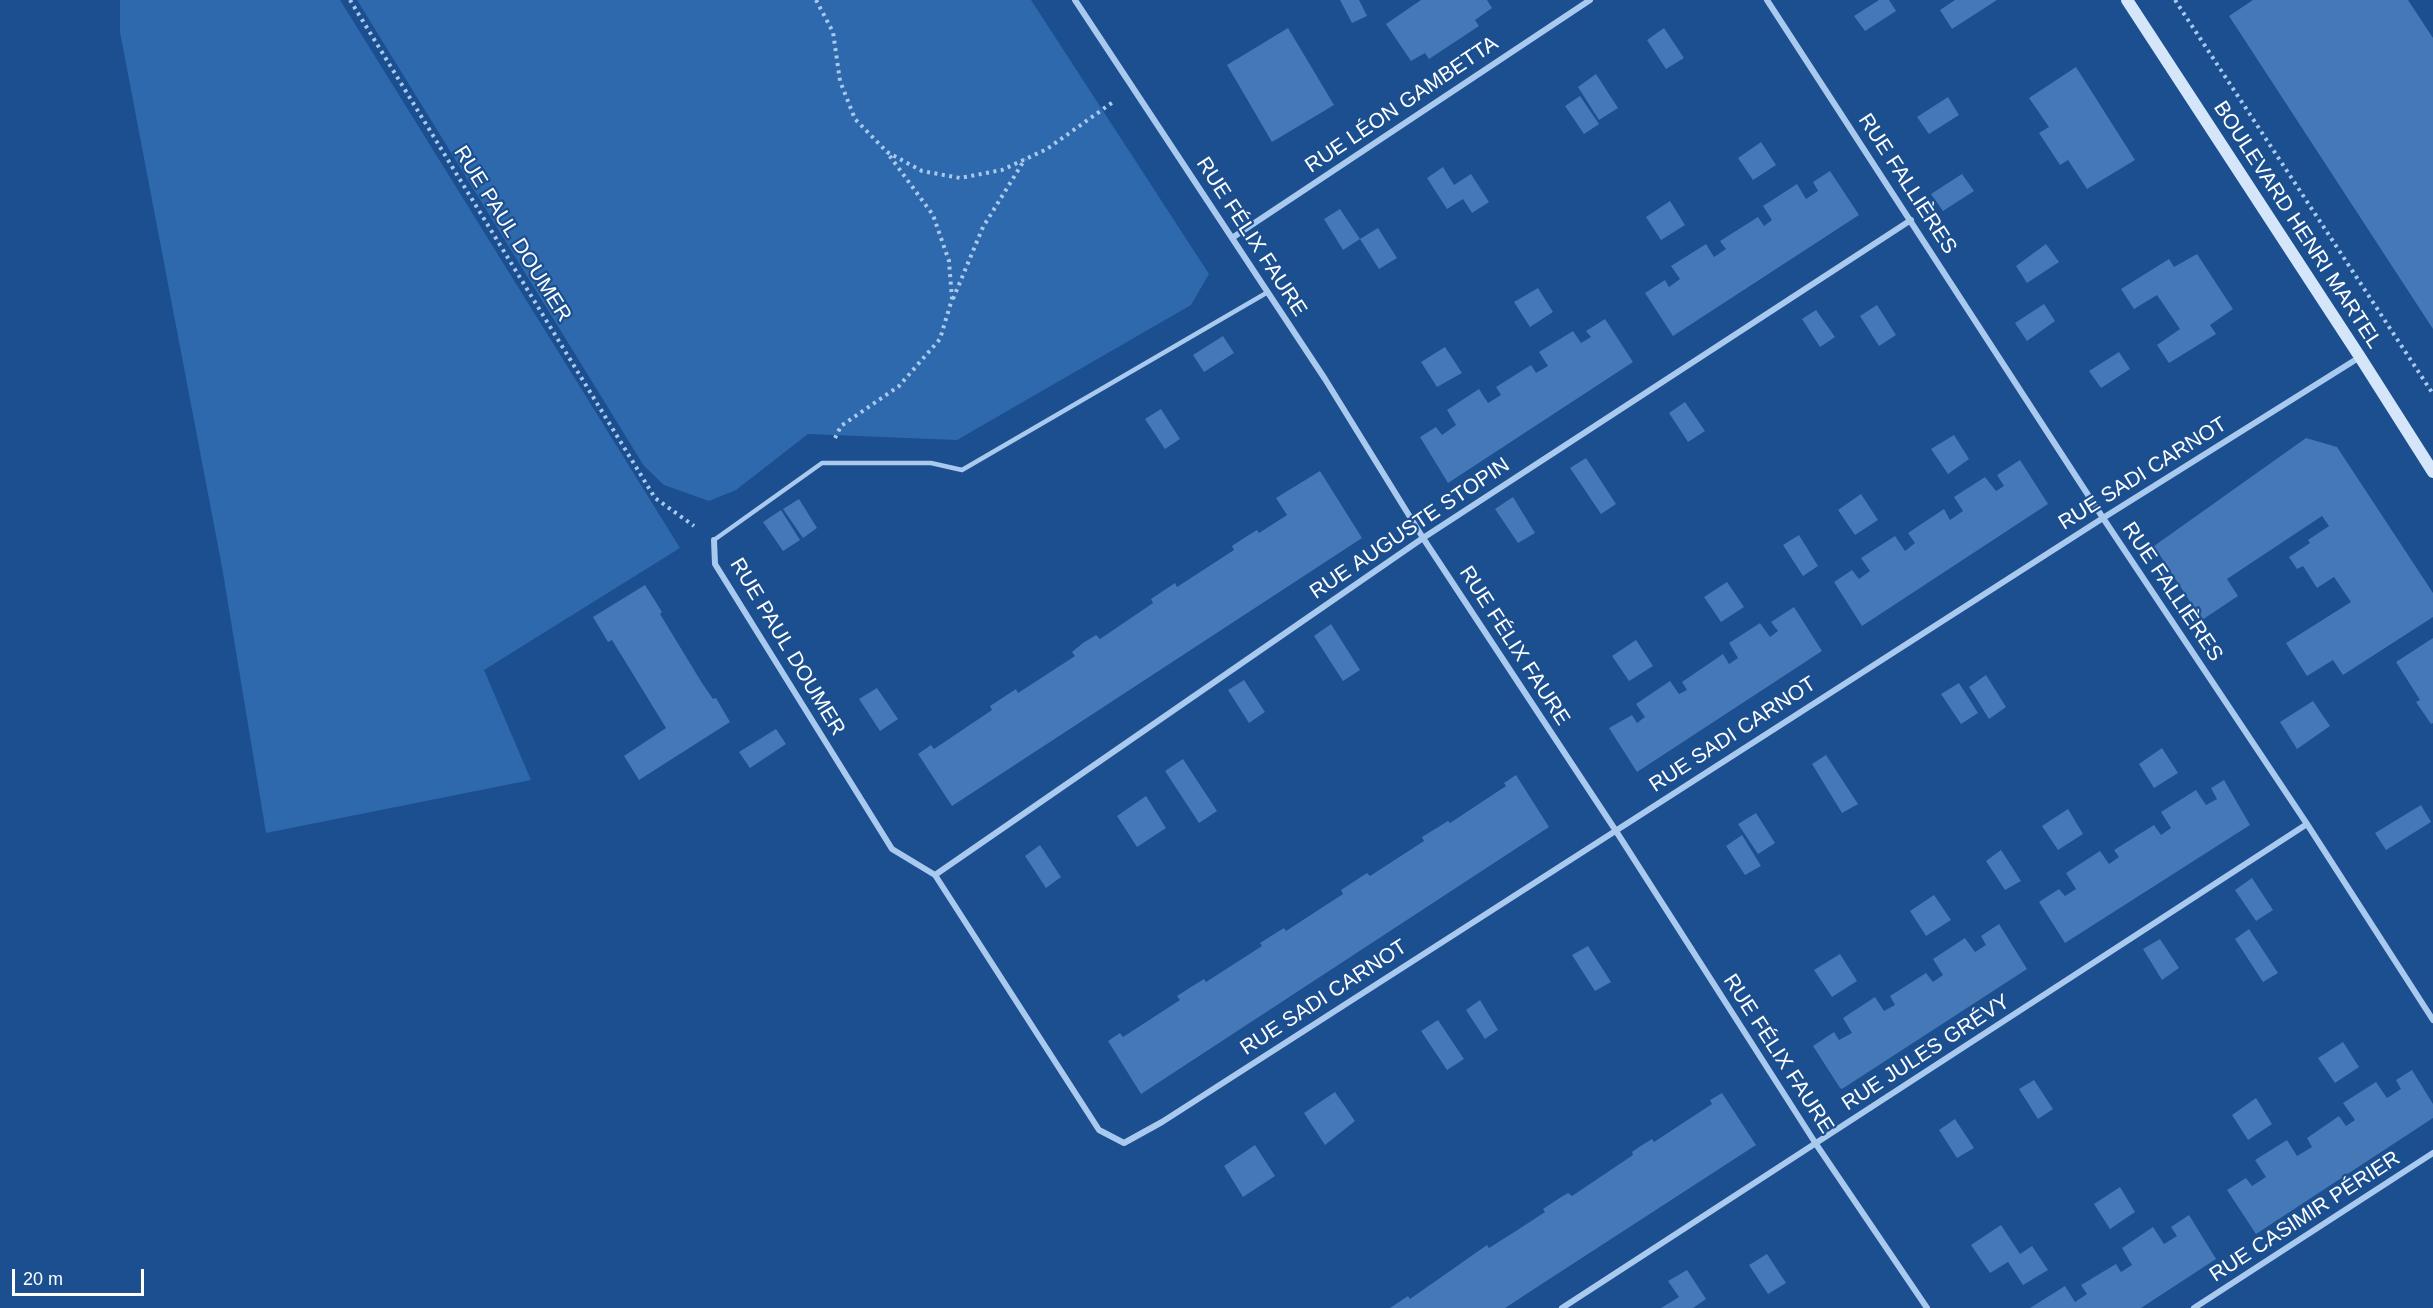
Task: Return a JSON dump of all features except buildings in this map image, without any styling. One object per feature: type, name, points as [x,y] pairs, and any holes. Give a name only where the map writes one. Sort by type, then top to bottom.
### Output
[{"type":"street","name":"RUE FÉLIX FAURE","points":[[1075,0],[1268,292],[1423,538],[1616,831],[1816,1144],[1927,1308]]},
{"type":"street","name":"RUE LÉON GAMBETTA","points":[[1232,238],[1590,0]]},
{"type":"street","name":"RUE FALLIÈRES","points":[[1767,0],[2103,518],[2307,824],[2433,1020]]},
{"type":"street","name":"BOULEVARD HENRI MARTEL","points":[[2127,0],[2433,472]]},
{"type":"street","name":"RUE AUGUSTE STOPIN","points":[[935,875],[1423,538],[1911,220]]},
{"type":"street","name":"RUE SADI CARNOT","points":[[1124,1143],[1162,1122],[2103,518],[2360,357]]},
{"type":"street","name":"RUE PAUL DOUMER","points":[[714,540],[715,564],[892,849],[935,875],[1099,1130],[1124,1143]]},
{"type":"street","name":"RUE JULES GRÉVY","points":[[1562,1308],[2307,824]]},
{"type":"street","name":"RUE CASIMIR PÉRIER","points":[[2194,1308],[2433,1153]]},
{"type":"lane","points":[[714,540],[822,463],[931,463],[963,470],[1268,292]]},
{"type":"path","name":"RUE PAUL DOUMER","points":[[350,0],[655,498],[714,540]]},
{"type":"path","points":[[816,0],[832,32],[840,81],[855,119],[887,152],[933,215],[949,261],[952,299]]},
{"type":"path","points":[[2175,0],[2433,394]]},
{"type":"path","points":[[887,152],[922,171],[960,178],[1002,170],[1047,149],[1133,87]]},
{"type":"path","points":[[822,463],[841,426],[899,386],[940,339],[952,299],[983,227],[1025,159]]},
{"type":"shaded area","points":[[120,0],[340,0],[680,548],[484,670],[531,780],[266,833],[222,567],[120,32]]},
{"type":"shaded area","points":[[357,0],[1031,0],[1209,274],[1191,305],[957,440],[808,434],[736,490],[709,501],[664,485],[644,466]]}]
